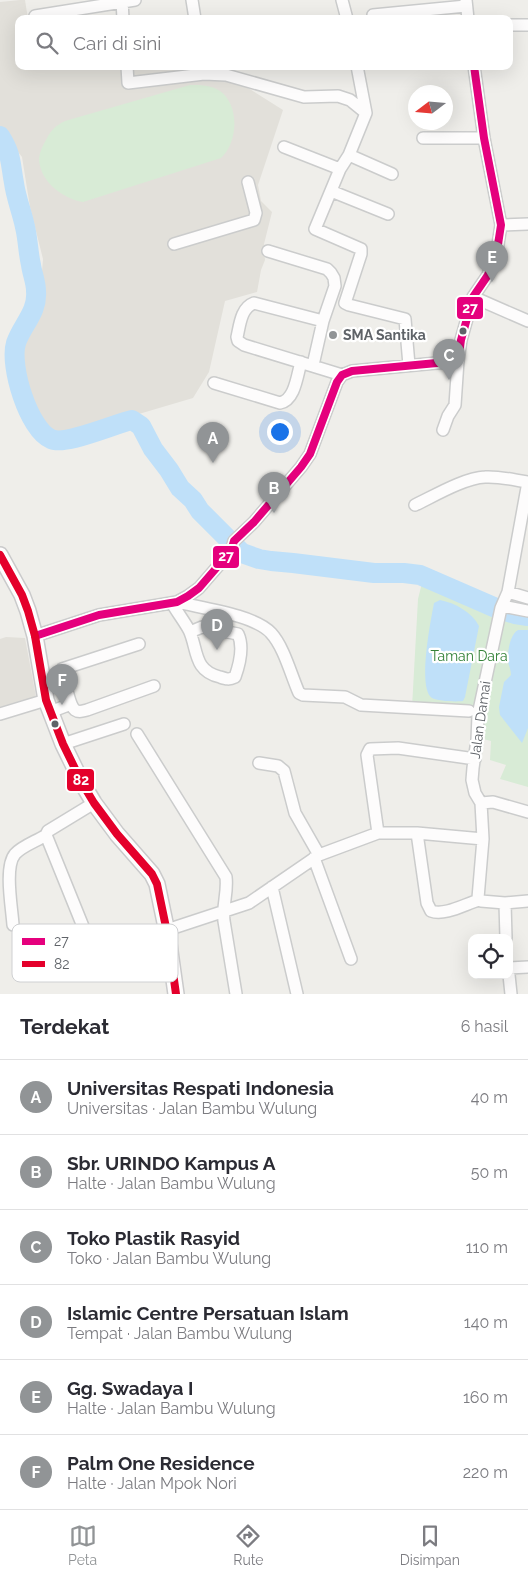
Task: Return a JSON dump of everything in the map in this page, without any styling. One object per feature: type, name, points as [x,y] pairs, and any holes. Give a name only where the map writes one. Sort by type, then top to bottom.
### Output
[{"type":"main road","points":[[0,555],[5,577],[22,595],[35,636],[48,706],[63,744],[94,803],[117,834],[152,874],[157,884],[166,924]]},
{"type":"street","points":[[38,15],[72,5],[135,0]]},
{"type":"street","points":[[192,0],[194,15]]},
{"type":"street","points":[[342,0],[346,15]]},
{"type":"street","points":[[122,1],[124,15]]},
{"type":"street","points":[[373,15],[466,3]]},
{"type":"street","points":[[513,25],[528,25]]},
{"type":"street","points":[[127,70],[128,83],[203,70],[304,97],[338,96],[350,100],[366,113]]},
{"type":"street","points":[[358,70],[366,113],[349,156],[340,169],[315,229],[358,247],[362,252],[346,303],[348,306],[405,319],[409,365]]},
{"type":"street","points":[[443,430],[448,416],[455,405],[461,340],[473,297],[488,275],[497,251],[501,225],[484,138],[475,70]]},
{"type":"street","points":[[423,138],[484,138]]},
{"type":"street","points":[[284,147],[340,169]]},
{"type":"street","points":[[349,156],[392,174]]},
{"type":"street","points":[[174,244],[254,220],[256,213],[248,182]]},
{"type":"street","points":[[331,192],[388,214]]},
{"type":"street","points":[[501,225],[528,224]]},
{"type":"street","points":[[268,251],[327,270],[334,278],[335,286],[312,365]]},
{"type":"street","points":[[473,297],[528,321]]},
{"type":"street","points":[[323,322],[254,303],[247,306],[244,310],[237,337],[238,341],[244,345],[342,375]]},
{"type":"street","points":[[35,636],[104,614],[174,603],[199,588],[310,454],[342,375],[352,371],[458,361]]},
{"type":"street","points":[[214,383],[280,403],[290,397],[301,362]]},
{"type":"street","points":[[415,505],[478,478],[488,477],[528,488]]},
{"type":"street","name":"Jalan Damai","points":[[479,900],[483,839],[481,803],[475,793],[472,780],[478,715],[501,609],[508,592],[528,488]]},
{"type":"street","points":[[508,592],[528,598]]},
{"type":"street","points":[[174,603],[190,632],[197,659],[201,666],[215,676],[230,680],[235,677],[240,664],[241,641],[238,634],[202,627],[190,632]]},
{"type":"street","points":[[174,603],[248,619],[265,627],[277,641],[299,693],[303,695],[345,697],[361,705],[469,711]]},
{"type":"street","points":[[501,609],[528,611]]},
{"type":"street","points":[[139,644],[62,669],[71,704],[75,710],[80,712],[154,686]]},
{"type":"street","points":[[0,714],[71,704]]},
{"type":"street","points":[[63,744],[124,724]]},
{"type":"street","points":[[137,734],[226,877],[228,889],[223,912],[236,994]]},
{"type":"street","points":[[378,832],[367,755],[370,749],[398,748],[474,759]]},
{"type":"street","points":[[259,763],[278,766],[284,771],[295,813],[316,856],[351,959]]},
{"type":"street","points":[[481,803],[493,802],[528,812]]},
{"type":"street","points":[[13,924],[10,877],[12,860],[16,853],[94,803]]},
{"type":"street","points":[[178,929],[249,902],[316,856],[378,832],[483,839]]},
{"type":"street","points":[[417,834],[427,903],[431,911],[438,913],[479,900],[505,903],[528,902]]},
{"type":"street","points":[[46,835],[82,924]]},
{"type":"street","points":[[272,887],[297,994]]},
{"type":"street","points":[[505,903],[506,934]]},
{"type":"street","points":[[513,968],[528,967]]},
{"type":"street","points":[[509,979],[511,994]]},
{"type":"shaded area","points":[[25,0],[27,15],[15,15],[15,70],[195,70],[197,80],[229,80],[245,86],[283,110],[258,185],[261,201],[272,212],[264,244],[265,260],[257,292],[225,301],[209,372],[193,398],[61,437],[53,436],[46,432],[33,412],[20,371],[19,351],[26,332],[39,308],[43,259],[30,207],[22,157],[0,129],[0,2]]},
{"type":"shaded area","points":[[6,637],[25,638],[37,702],[0,713],[0,639]]},
{"type":"green space","points":[[190,85],[217,89],[226,97],[231,105],[234,114],[233,134],[227,151],[221,158],[83,202],[60,193],[43,174],[39,158],[41,151],[52,131],[65,121]]},
{"type":"green space","name":"Taman Dara","points":[[423,579],[510,616],[528,618],[528,787],[500,779],[506,765],[490,760],[491,741],[479,738],[482,711],[412,707],[418,599]]},
{"type":"water","points":[[440,600],[462,609],[472,616],[479,626],[463,701],[434,699],[428,692],[425,668],[426,653],[434,603]]},
{"type":"water","points":[[518,630],[528,630],[528,728],[522,743],[500,715],[499,707],[504,682],[511,675],[508,662],[510,644],[513,635]]},
{"type":"waterway","points":[[0,136],[7,148],[10,159],[36,288],[35,305],[16,343],[15,366],[28,411],[43,433],[51,439],[67,440],[132,420],[141,426],[153,449],[180,488],[242,553],[271,561],[374,573],[420,575],[496,608],[528,616]]},
{"type":"transit line","name":"27","points":[[35,636],[99,615],[177,602],[199,588],[231,551],[234,541],[254,522],[310,454],[337,382],[342,375],[352,371],[458,361],[461,340],[473,297],[488,275],[497,251],[501,225],[484,138],[475,70]]},
{"type":"transit line","name":"82","points":[[0,555],[22,595],[28,611],[35,636],[46,700],[63,744],[94,803],[117,834],[152,874],[157,884],[165,924]]},
{"type":"transit line","name":"82","points":[[174,982],[176,994]]},
{"type":"place","name":"Gg. Swadaya I","points":[[492,282]]},
{"type":"place","name":"SMA Santika","points":[[333,335]]},
{"type":"place","name":"Toko Plastik Rasyid","points":[[449,380]]},
{"type":"place","name":"Universitas Respati Indonesia","points":[[213,463]]},
{"type":"place","name":"Sbr. URINDO Kampus A","points":[[274,513]]},
{"type":"place","name":"Islamic Centre Persatuan Islam","points":[[217,650]]},
{"type":"place","name":"Palm One Residence","points":[[62,705]]}]
